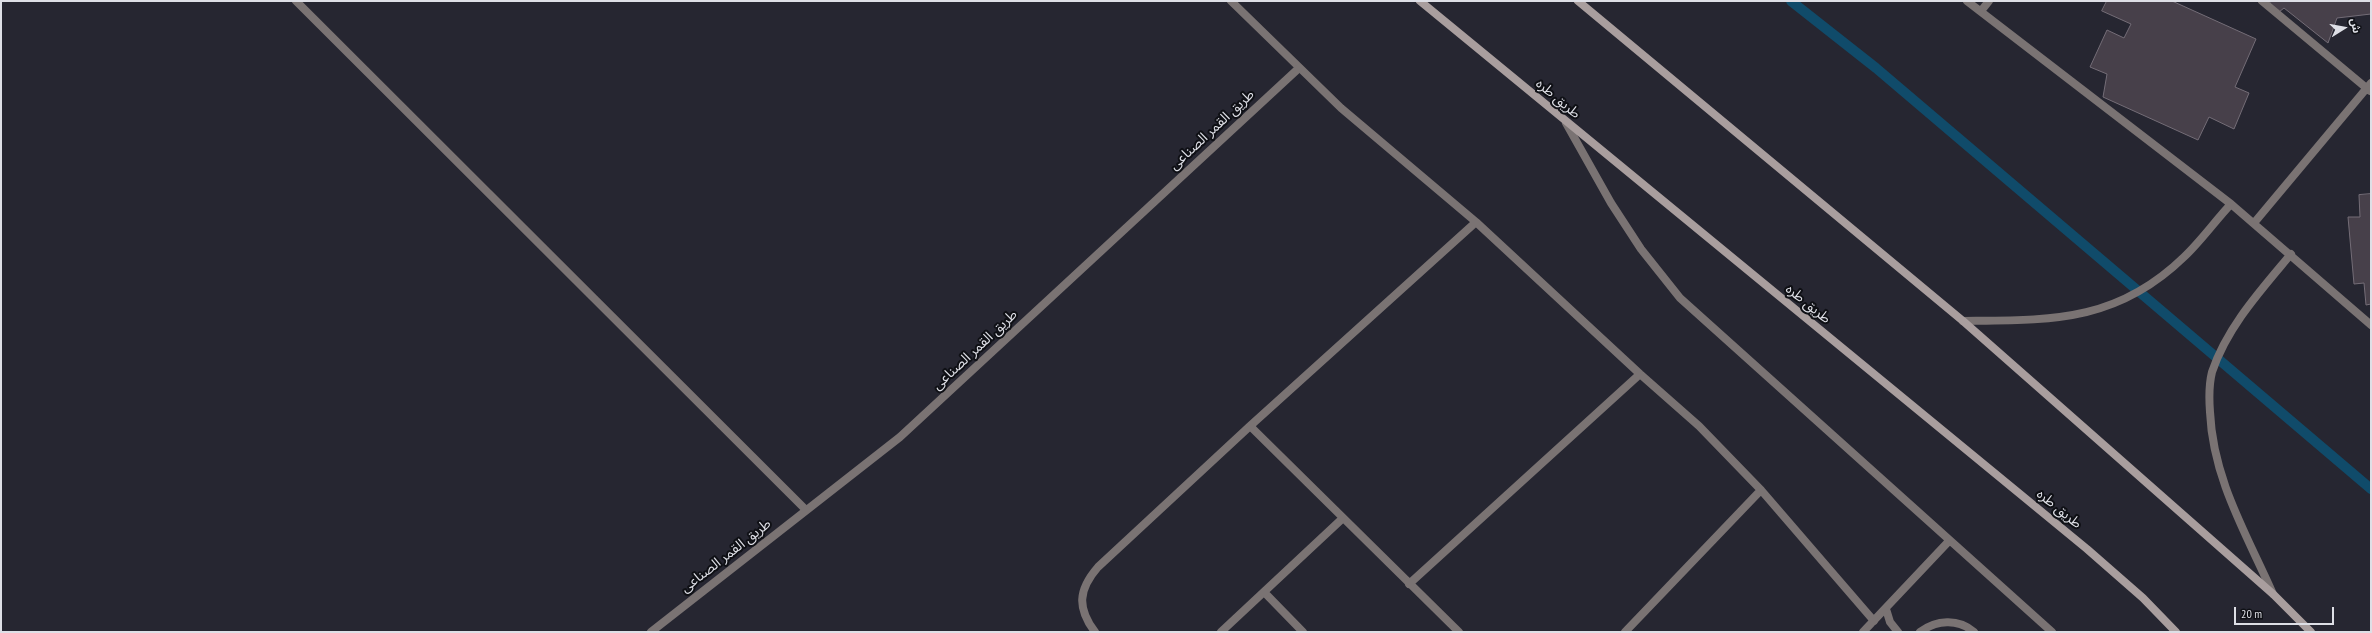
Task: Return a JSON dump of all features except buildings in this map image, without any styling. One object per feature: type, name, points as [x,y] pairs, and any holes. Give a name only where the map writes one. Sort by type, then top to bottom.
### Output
[{"type":"main road","name":"طريق طره","points":[[1420,1],[1566,123],[2087,549],[2143,598],[2176,632]]},
{"type":"main road","points":[[1578,1],[1963,321],[2273,594],[2311,632]]},
{"type":"street","points":[[296,1],[806,510]]},
{"type":"street","points":[[1231,1],[1341,108],[1476,222],[1640,374],[1699,426],[1761,490],[1874,621]]},
{"type":"street","points":[[1967,1],[2254,222],[2371,325]]},
{"type":"street","points":[[1980,12],[1989,1]]},
{"type":"street","points":[[2254,222],[2370,88],[2262,1]]},
{"type":"street","name":"طريق القمر الصناعى","points":[[651,632],[900,437],[1299,68]]},
{"type":"street","points":[[1566,123],[1611,203],[1641,250],[1680,298],[2052,632]]},
{"type":"street","points":[[1963,321],[2043,320],[2074,316],[2105,307],[2134,294],[2161,277],[2185,256],[2231,204]]},
{"type":"street","points":[[1095,632],[1087,621],[1082,607],[1082,592],[1088,578],[1250,426],[1476,222]]},
{"type":"street","points":[[2273,594],[2222,481],[2214,454],[2209,400],[2212,373],[2243,312],[2291,254]]},
{"type":"street","points":[[1409,584],[1640,374]]},
{"type":"street","points":[[1250,426],[1459,632]]},
{"type":"street","points":[[1625,632],[1761,490]]},
{"type":"street","points":[[1221,632],[1343,518]]},
{"type":"street","points":[[1864,632],[1949,541]]},
{"type":"street","points":[[1264,592],[1303,632]]},
{"type":"street","points":[[1886,609],[1890,622],[1898,632]]},
{"type":"street","points":[[1920,632],[1936,623],[1952,622],[1968,627],[1974,632]]},
{"type":"waterway","points":[[1791,1],[1876,68],[2371,489]]}]
